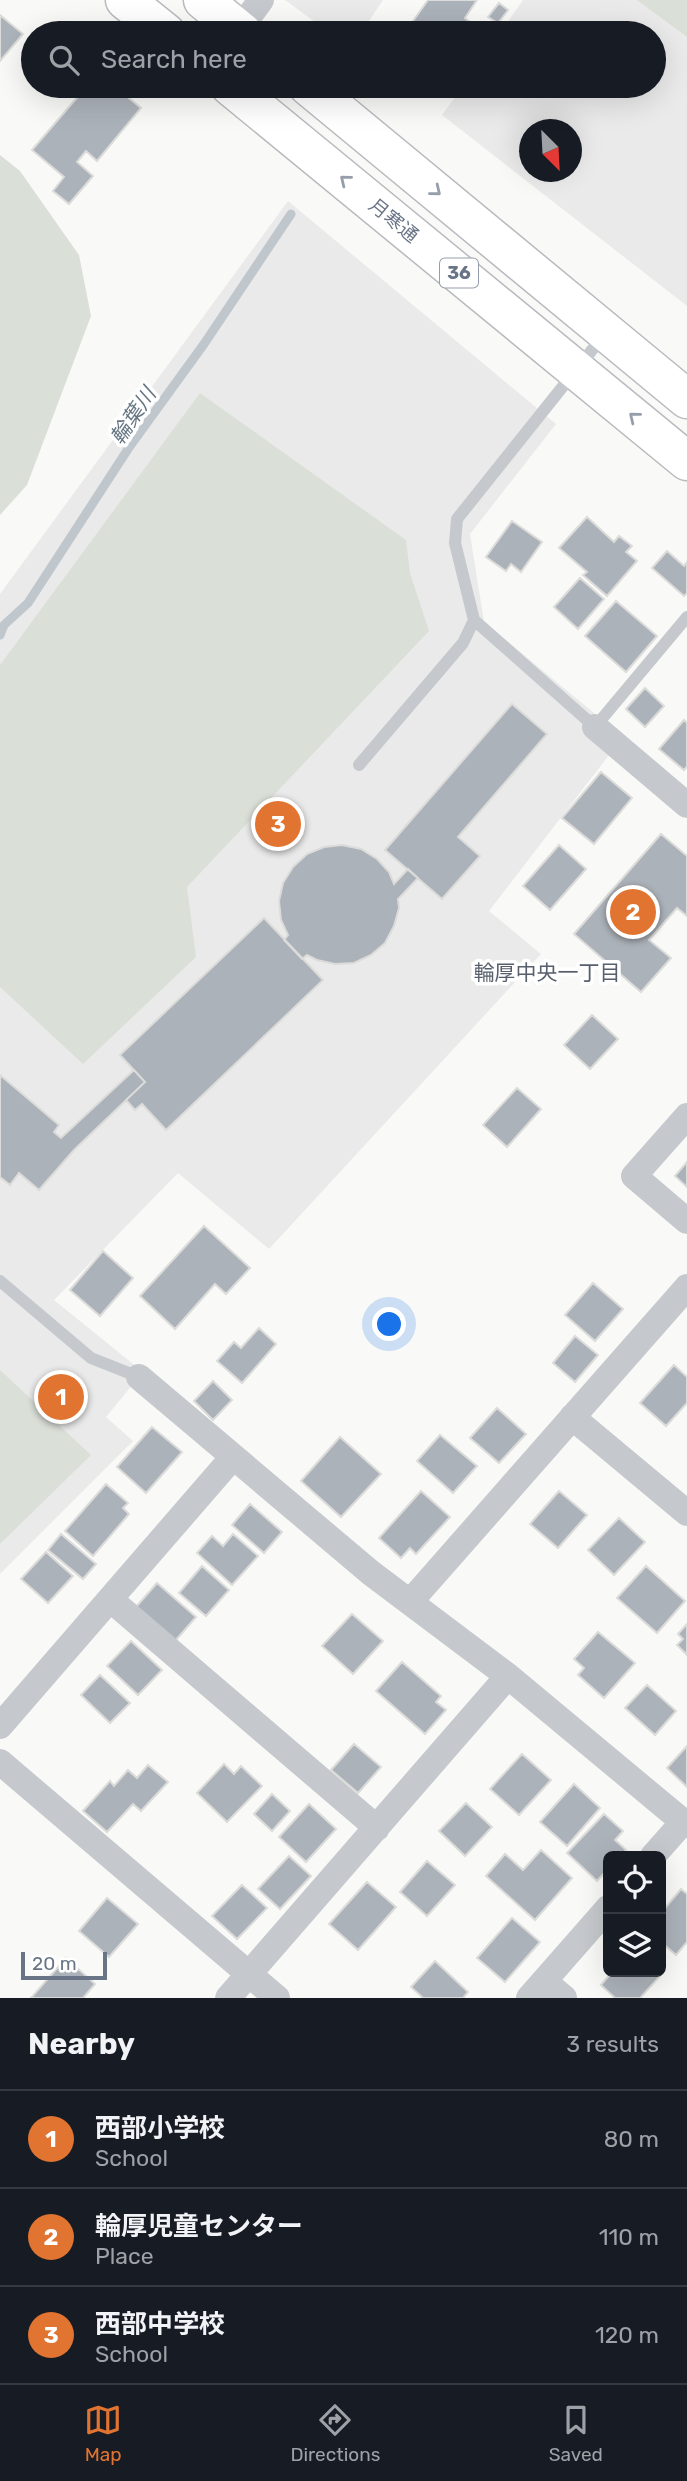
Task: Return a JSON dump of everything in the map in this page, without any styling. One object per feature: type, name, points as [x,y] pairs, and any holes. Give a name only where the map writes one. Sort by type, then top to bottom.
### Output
[{"type":"highway","points":[[125,0],[151,21]]},
{"type":"highway","points":[[203,0],[248,21]]},
{"type":"highway","name":"月寒通","points":[[245,98],[687,460]]},
{"type":"highway","name":"36","points":[[323,98],[687,399]]},
{"type":"street","points":[[595,727],[687,805]]},
{"type":"street","points":[[687,1116],[634,1176],[687,1221]]},
{"type":"street","points":[[410,1602],[687,1287]]},
{"type":"street","points":[[139,1377],[371,1573],[508,1676],[685,1823],[658,1851]]},
{"type":"street","points":[[572,1417],[687,1513]]},
{"type":"street","points":[[0,1726],[233,1457]]},
{"type":"street","points":[[111,1600],[377,1828]]},
{"type":"street","points":[[228,1998],[508,1676]]},
{"type":"street","points":[[0,1762],[277,1998]]},
{"type":"street","points":[[546,1992],[604,1914]]},
{"type":"lane","points":[[607,331],[457,519],[455,543],[474,620],[595,727],[687,617]]},
{"type":"lane","points":[[359,765],[463,643],[474,620]]},
{"type":"lane","points":[[0,1282],[91,1358],[139,1377]]},
{"type":"shaded area","points":[[285,0],[383,0],[369,21],[314,21]]},
{"type":"shaded area","points":[[523,0],[663,0],[687,18],[687,306],[528,182],[582,182],[582,119],[519,119],[519,175],[442,115],[454,98],[666,98],[666,21],[508,21]]},
{"type":"shaded area","points":[[637,0],[687,0],[687,37]]},
{"type":"shaded area","points":[[0,155],[20,171],[79,255],[91,316],[27,485],[0,515]]},
{"type":"shaded area","points":[[288,201],[556,424],[470,534],[484,622],[623,737],[489,911],[541,954],[269,1249],[178,1173],[54,1300],[143,1372],[106,1417],[133,1441],[0,1574],[0,594]]},
{"type":"shaded area","points":[[200,393],[406,540],[410,573],[429,631],[187,887],[196,957],[83,1064],[0,987],[0,665]]},
{"type":"shaded area","points":[[0,1370],[91,1455],[0,1544]]},
{"type":"building","points":[[428,0],[477,0],[465,18],[469,21],[413,21]]},
{"type":"building","points":[[499,3],[508,10],[500,21],[488,17]]},
{"type":"building","points":[[0,15],[21,32],[21,36],[0,61]]},
{"type":"building","points":[[77,98],[129,98],[141,108],[97,161],[86,151],[77,162],[93,176],[69,204],[53,191],[64,177],[32,150]]},
{"type":"building","points":[[587,517],[614,542],[619,536],[632,546],[626,552],[637,561],[607,596],[583,575],[587,572],[559,548]]},
{"type":"building","points":[[512,521],[542,542],[521,572],[511,564],[506,571],[486,557]]},
{"type":"building","points":[[667,551],[684,566],[687,562],[687,593],[684,596],[652,568]]},
{"type":"building","points":[[580,578],[604,599],[578,629],[554,607]]},
{"type":"building","points":[[616,601],[657,636],[626,672],[585,636]]},
{"type":"building","points":[[645,688],[664,706],[645,727],[626,709]]},
{"type":"building","points":[[512,704],[547,734],[458,837],[480,856],[442,899],[385,850]]},
{"type":"building","points":[[684,720],[687,723],[687,766],[684,770],[659,749]]},
{"type":"building","points":[[601,772],[632,798],[594,844],[562,818]]},
{"type":"building","points":[[661,834],[687,856],[687,916],[677,908],[649,940],[671,958],[641,992],[574,934]]},
{"type":"building","points":[[342,845],[361,849],[377,859],[389,872],[394,884],[408,869],[418,878],[398,899],[399,908],[394,926],[385,943],[371,955],[354,963],[335,964],[307,955],[302,959],[284,940],[288,935],[281,920],[279,901],[283,883],[293,867],[307,854],[324,847]]},
{"type":"building","points":[[559,845],[586,869],[550,910],[523,886]]},
{"type":"building","points":[[264,918],[323,980],[166,1130],[142,1104],[135,1110],[126,1100],[145,1082],[120,1055]]},
{"type":"building","points":[[592,1015],[618,1039],[590,1069],[564,1045]]},
{"type":"building","points":[[134,1070],[145,1082],[74,1150],[39,1190],[19,1173],[10,1185],[0,1177],[0,1075],[59,1125],[54,1132],[61,1138]]},
{"type":"building","points":[[517,1088],[541,1109],[507,1147],[483,1125]]},
{"type":"building","points":[[687,1162],[687,1187],[675,1176]]},
{"type":"building","points":[[204,1226],[250,1268],[226,1294],[215,1284],[175,1329],[140,1296]]},
{"type":"building","points":[[103,1251],[133,1278],[100,1316],[70,1290]]},
{"type":"building","points":[[593,1283],[623,1309],[595,1341],[565,1315]]},
{"type":"building","points":[[259,1328],[276,1344],[242,1383],[217,1361],[234,1342],[241,1348]]},
{"type":"building","points":[[575,1336],[598,1355],[575,1382],[553,1363]]},
{"type":"building","points":[[674,1365],[687,1377],[687,1403],[666,1426],[640,1403]]},
{"type":"building","points":[[213,1381],[232,1400],[213,1420],[194,1401]]},
{"type":"building","points":[[497,1408],[526,1434],[499,1463],[470,1438]]},
{"type":"building","points":[[152,1427],[182,1452],[146,1493],[117,1467]]},
{"type":"building","points":[[440,1435],[477,1466],[453,1493],[417,1461]]},
{"type":"building","points":[[340,1437],[381,1474],[341,1517],[301,1481]]},
{"type":"building","points":[[106,1484],[128,1503],[123,1508],[129,1514],[93,1556],[65,1531]]},
{"type":"building","points":[[421,1491],[450,1517],[416,1554],[410,1548],[401,1558],[379,1538]]},
{"type":"building","points":[[559,1491],[587,1515],[558,1548],[530,1524]]},
{"type":"building","points":[[250,1504],[282,1532],[264,1553],[232,1525]]},
{"type":"building","points":[[619,1518],[645,1542],[614,1575],[588,1550]]},
{"type":"building","points":[[61,1534],[96,1564],[83,1579],[48,1550]]},
{"type":"building","points":[[233,1534],[258,1556],[232,1585],[197,1553],[212,1536],[223,1546]]},
{"type":"building","points":[[46,1552],[73,1576],[48,1603],[21,1579]]},
{"type":"building","points":[[202,1566],[229,1590],[206,1616],[179,1593]]},
{"type":"building","points":[[646,1566],[685,1601],[657,1633],[617,1598]]},
{"type":"building","points":[[157,1583],[196,1617],[175,1641],[136,1607]]},
{"type":"building","points":[[352,1614],[383,1641],[353,1674],[322,1646]]},
{"type":"building","points":[[687,1624],[687,1655],[677,1645],[683,1639],[678,1634]]},
{"type":"building","points":[[598,1632],[635,1663],[604,1698],[578,1675],[584,1668],[574,1659]]},
{"type":"building","points":[[131,1641],[162,1670],[138,1695],[107,1666]]},
{"type":"building","points":[[402,1662],[441,1696],[436,1702],[446,1710],[425,1734],[376,1691]]},
{"type":"building","points":[[100,1675],[130,1703],[110,1723],[81,1695]]},
{"type":"building","points":[[647,1685],[676,1711],[655,1735],[625,1708]]},
{"type":"building","points":[[354,1744],[381,1767],[358,1793],[331,1770]]},
{"type":"building","points":[[687,1746],[687,1787],[667,1768]]},
{"type":"building","points":[[522,1754],[551,1780],[519,1815],[490,1789]]},
{"type":"building","points":[[224,1764],[234,1774],[241,1766],[262,1786],[227,1822],[197,1793]]},
{"type":"building","points":[[148,1765],[168,1782],[141,1811],[133,1804],[107,1832],[83,1811],[110,1781],[114,1786],[128,1770],[137,1778]]},
{"type":"building","points":[[574,1784],[600,1808],[567,1846],[540,1822]]},
{"type":"building","points":[[272,1794],[290,1811],[272,1831],[254,1814]]},
{"type":"building","points":[[466,1803],[492,1827],[465,1856],[439,1831]]},
{"type":"building","points":[[309,1804],[336,1829],[306,1862],[279,1837]]},
{"type":"building","points":[[604,1814],[623,1831],[615,1840],[626,1850],[603,1851],[603,1874],[597,1881],[567,1853]]},
{"type":"building","points":[[541,1850],[572,1878],[535,1920],[486,1876],[505,1854],[523,1870]]},
{"type":"building","points":[[289,1856],[311,1876],[280,1909],[258,1889]]},
{"type":"building","points":[[427,1861],[455,1885],[427,1916],[400,1892]]},
{"type":"building","points":[[367,1882],[396,1907],[358,1950],[329,1924]]},
{"type":"building","points":[[242,1885],[267,1908],[237,1939],[212,1916]]},
{"type":"building","points":[[681,1889],[687,1894],[687,1942],[676,1955],[666,1946],[666,1907]]},
{"type":"building","points":[[107,1898],[138,1924],[109,1957],[79,1931]]},
{"type":"building","points":[[512,1918],[540,1942],[505,1982],[477,1958]]},
{"type":"building","points":[[66,1958],[95,1984],[83,1998],[31,1998]]},
{"type":"building","points":[[435,1961],[468,1992],[463,1998],[423,1998],[411,1987]]},
{"type":"building","points":[[608,1977],[659,1977],[640,1998],[615,1998],[601,1985]]},
{"type":"waterway","name":"輪葉川","points":[[0,635],[4,625],[28,603],[130,446],[204,344],[291,214]]},
{"type":"place","name":"西部中学校","points":[[278,824]]},
{"type":"place","name":"輪厚児童センター","points":[[633,912]]},
{"type":"place","name":"西部小学校","points":[[61,1397]]},
{"type":"district","name":"輪厚中央一丁目","points":[[547,973]]}]
